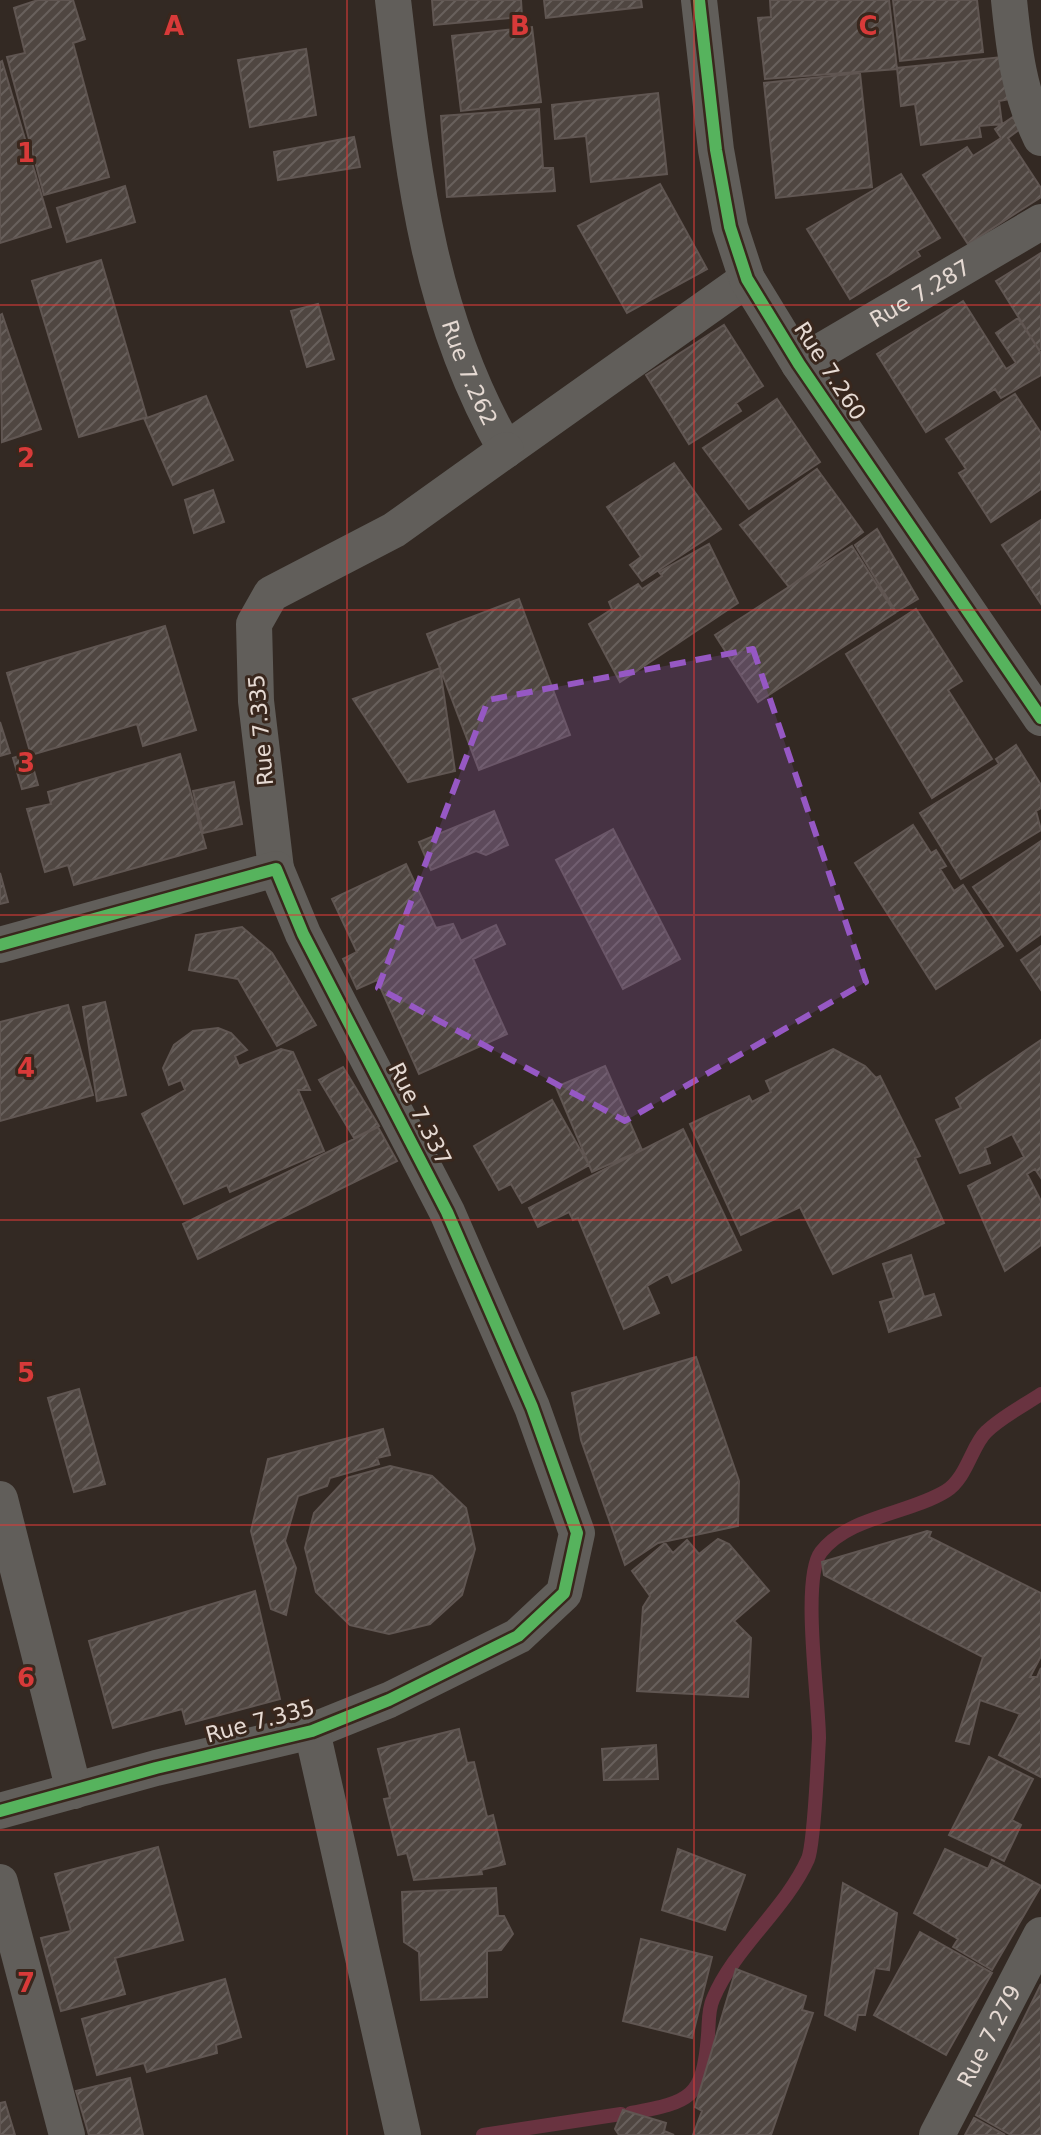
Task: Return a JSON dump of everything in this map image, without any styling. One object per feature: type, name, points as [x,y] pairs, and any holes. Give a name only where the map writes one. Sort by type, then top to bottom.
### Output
[{"type":"street","name":"Rue 7.262","points":[[393,0],[418,203],[450,332],[506,450],[747,279]]},
{"type":"street","name":"Rue 7.260","points":[[699,0],[716,150],[730,227],[747,279],[799,364],[1041,718]]},
{"type":"street","points":[[1009,0],[1016,70],[1025,106],[1041,138]]},
{"type":"street","name":"Rue 7.287","points":[[799,364],[1041,222]]},
{"type":"street","name":"Rue 7.335","points":[[276,869],[256,701],[254,624],[271,594],[394,530],[506,450]]},
{"type":"street","points":[[0,945],[276,869]]},
{"type":"street","name":"Rue 7.337","points":[[276,869],[303,934],[447,1212],[532,1407],[577,1533],[564,1593],[518,1636]]},
{"type":"street","points":[[0,1499],[74,1791]]},
{"type":"street","name":"Rue 7.335","points":[[0,1811],[312,1731],[389,1700],[518,1636]]},
{"type":"street","points":[[312,1731],[403,2135]]},
{"type":"street","points":[[0,1882],[67,2135]]},
{"type":"street","name":"Rue 7.279","points":[[937,2135],[1041,1935]]},
{"type":"highlighted area","points":[[753,649],[866,982],[625,1121],[378,988],[488,700]]},
{"type":"building","points":[[38,0],[73,0],[85,39],[73,43],[109,177],[44,195],[7,57],[25,53],[14,8]]},
{"type":"building","points":[[432,0],[521,0],[522,17],[434,25]]},
{"type":"building","points":[[544,0],[641,0],[642,7],[546,18]]},
{"type":"building","points":[[770,0],[889,0],[897,69],[765,79],[758,18],[771,17]]},
{"type":"building","points":[[893,0],[977,0],[983,52],[900,61]]},
{"type":"building","points":[[532,27],[541,102],[461,111],[452,36]]},
{"type":"building","points":[[306,49],[316,115],[250,127],[238,60]]},
{"type":"building","points":[[1002,57],[1010,99],[999,101],[1002,124],[979,126],[981,137],[921,145],[915,104],[901,106],[897,68]]},
{"type":"building","points":[[0,62],[51,227],[0,243]]},
{"type":"building","points":[[860,73],[872,187],[776,198],[764,83]]},
{"type":"building","points":[[658,93],[667,174],[591,182],[586,136],[555,139],[552,105]]},
{"type":"building","points":[[539,109],[543,168],[553,168],[555,191],[447,197],[441,116]]},
{"type":"building","points":[[1013,117],[1020,129],[1008,138],[1041,188],[1041,197],[968,244],[923,175],[967,147],[973,156],[1001,138],[995,129]]},
{"type":"building","points":[[354,137],[360,167],[278,180],[274,152]]},
{"type":"building","points":[[901,174],[940,238],[917,251],[920,256],[850,299],[807,229]]},
{"type":"building","points":[[660,184],[707,269],[627,313],[578,226]]},
{"type":"building","points":[[125,186],[135,222],[67,242],[57,208]]},
{"type":"building","points":[[1041,253],[1041,349],[1039,350],[996,281]]},
{"type":"building","points":[[101,260],[147,418],[206,396],[233,460],[173,485],[144,418],[79,437],[32,281]]},
{"type":"building","points":[[963,301],[1006,369],[1016,363],[996,333],[1018,318],[1041,353],[1041,375],[1001,398],[995,389],[926,432],[877,354]]},
{"type":"building","points":[[318,304],[334,359],[307,367],[291,311]]},
{"type":"building","points":[[0,315],[41,429],[2,442]]},
{"type":"building","points":[[724,325],[763,386],[736,403],[741,411],[689,444],[646,375]]},
{"type":"building","points":[[1015,394],[1041,433],[1041,489],[991,522],[959,473],[966,469],[946,439]]},
{"type":"building","points":[[777,399],[820,462],[749,509],[703,448]]},
{"type":"building","points":[[674,463],[721,529],[642,581],[630,565],[641,557],[607,507]]},
{"type":"building","points":[[817,469],[863,532],[789,587],[740,525]]},
{"type":"building","points":[[213,490],[224,522],[194,533],[185,500]]},
{"type":"building","points":[[1041,520],[1041,604],[1002,545]]},
{"type":"building","points":[[877,529],[918,599],[896,612],[855,545]]},
{"type":"building","points":[[709,544],[738,603],[620,682],[589,624],[612,609],[609,602],[638,584],[642,589],[662,576],[659,572]]},
{"type":"building","points":[[852,546],[895,613],[758,702],[715,635]]},
{"type":"building","points":[[519,599],[570,735],[479,770],[427,634]]},
{"type":"building","points":[[916,609],[962,681],[948,690],[992,759],[932,798],[846,654]]},
{"type":"building","points":[[165,626],[196,730],[143,746],[137,724],[31,755],[7,673]]},
{"type":"building","points":[[440,668],[455,771],[408,782],[353,699]]},
{"type":"building","points":[[0,722],[10,753],[0,756]]},
{"type":"building","points":[[1016,745],[1041,785],[1041,808],[1036,811],[1041,830],[961,879],[920,813],[999,764],[996,759]]},
{"type":"building","points":[[29,753],[38,785],[22,789],[13,758]]},
{"type":"building","points":[[180,754],[206,848],[74,885],[68,865],[45,872],[27,809],[51,804],[48,792]]},
{"type":"building","points":[[234,782],[242,824],[203,833],[193,791]]},
{"type":"building","points":[[494,811],[508,845],[486,855],[476,851],[431,870],[419,842]]},
{"type":"building","points":[[913,825],[931,853],[936,850],[946,866],[940,869],[954,891],[963,885],[1003,946],[936,989],[855,863]]},
{"type":"building","points":[[613,829],[680,959],[623,989],[556,860]]},
{"type":"building","points":[[1041,841],[1041,934],[1017,951],[973,887]]},
{"type":"building","points":[[406,864],[436,928],[453,924],[461,941],[496,925],[505,944],[473,959],[507,1034],[419,1074],[377,980],[357,989],[343,959],[357,952],[332,899]]},
{"type":"building","points":[[0,873],[8,902],[0,904]]},
{"type":"building","points":[[242,927],[272,953],[316,1025],[277,1046],[238,979],[189,970],[196,935]]},
{"type":"building","points":[[1041,946],[1041,990],[1021,960]]},
{"type":"building","points":[[105,1002],[126,1095],[97,1101],[83,1007]]},
{"type":"building","points":[[68,1005],[93,1095],[0,1121],[0,1022]]},
{"type":"building","points":[[218,1028],[231,1033],[247,1050],[235,1056],[239,1066],[281,1049],[293,1052],[310,1090],[298,1090],[324,1151],[230,1192],[227,1185],[184,1204],[142,1114],[185,1090],[181,1080],[169,1085],[163,1068],[174,1045],[193,1031]]},
{"type":"building","points":[[1041,1040],[1041,1178],[1035,1169],[1027,1174],[1041,1201],[1041,1245],[1005,1271],[968,1186],[1024,1157],[1012,1134],[985,1148],[990,1163],[960,1173],[936,1120],[961,1108],[956,1098]]},
{"type":"building","points":[[833,1049],[865,1066],[876,1078],[880,1076],[920,1156],[915,1158],[944,1223],[833,1274],[800,1207],[741,1235],[690,1124],[749,1096],[752,1102],[771,1092],[766,1081]]},
{"type":"building","points":[[605,1066],[642,1150],[592,1172],[556,1087]]},
{"type":"building","points":[[343,1067],[379,1126],[354,1138],[319,1080]]},
{"type":"building","points":[[552,1100],[589,1165],[522,1203],[511,1184],[499,1190],[474,1146]]},
{"type":"building","points":[[378,1127],[397,1161],[198,1259],[183,1224]]},
{"type":"building","points":[[683,1129],[741,1250],[672,1283],[668,1274],[647,1286],[659,1313],[624,1329],[578,1218],[573,1220],[569,1212],[538,1227],[529,1208]]},
{"type":"building","points":[[911,1255],[924,1297],[934,1294],[941,1315],[889,1332],[880,1302],[894,1298],[883,1264]]},
{"type":"building","points":[[696,1357],[739,1481],[738,1526],[658,1543],[625,1565],[581,1440],[572,1393]]},
{"type":"building","points":[[79,1389],[105,1484],[74,1492],[48,1398]]},
{"type":"building","points":[[383,1429],[390,1455],[377,1458],[379,1464],[330,1478],[327,1486],[298,1496],[285,1541],[296,1568],[286,1615],[271,1609],[251,1531],[268,1459]]},
{"type":"building","points":[[390,1466],[432,1476],[466,1508],[475,1549],[462,1595],[430,1624],[389,1634],[350,1625],[316,1592],[305,1548],[314,1513],[347,1478]]},
{"type":"building","points":[[931,1532],[929,1537],[1041,1593],[1041,1656],[1030,1677],[1037,1677],[1041,1668],[1041,1777],[999,1755],[1020,1714],[980,1700],[969,1744],[956,1741],[983,1657],[824,1575],[822,1562]]},
{"type":"building","points":[[718,1539],[729,1544],[769,1591],[734,1621],[751,1638],[748,1697],[637,1691],[643,1607],[650,1596],[632,1571],[665,1543],[673,1553],[687,1540],[699,1554]]},
{"type":"building","points":[[255,1591],[280,1699],[186,1724],[182,1709],[113,1728],[89,1641]]},
{"type":"building","points":[[459,1729],[467,1763],[474,1762],[487,1817],[493,1815],[505,1864],[481,1870],[482,1874],[414,1880],[407,1853],[398,1855],[384,1799],[390,1798],[378,1749]]},
{"type":"building","points":[[656,1745],[658,1779],[604,1780],[602,1749]]},
{"type":"building","points":[[989,1757],[1033,1779],[1012,1820],[1021,1825],[1004,1861],[949,1835]]},
{"type":"building","points":[[158,1847],[183,1940],[115,1958],[125,1994],[61,2011],[41,1938],[71,1931],[55,1874]]},
{"type":"building","points":[[678,1849],[745,1875],[725,1930],[662,1910]]},
{"type":"building","points":[[945,1849],[988,1869],[992,1860],[1041,1886],[992,1970],[953,1947],[958,1939],[914,1913]]},
{"type":"building","points":[[843,1883],[897,1913],[889,1970],[875,1968],[865,2015],[858,2015],[855,2030],[825,2015]]},
{"type":"building","points":[[496,1888],[498,1916],[504,1916],[513,1934],[501,1950],[487,1951],[487,1997],[421,2000],[419,1952],[404,1942],[402,1892]]},
{"type":"building","points":[[920,1932],[992,1973],[946,2055],[874,2015]]},
{"type":"building","points":[[641,1939],[712,1957],[692,2038],[623,2021]]},
{"type":"building","points":[[736,1969],[806,1996],[802,2010],[813,2013],[771,2135],[693,2135],[702,2111],[695,2107]]},
{"type":"building","points":[[225,1979],[241,2037],[216,2045],[217,2053],[147,2072],[144,2063],[97,2075],[82,2019]]},
{"type":"building","points":[[1041,1984],[1041,2135],[1011,2135],[976,2115]]},
{"type":"building","points":[[130,2078],[143,2135],[89,2135],[76,2091]]},
{"type":"building","points":[[5,2102],[15,2135],[0,2135],[0,2103]]},
{"type":"building","points":[[623,2110],[666,2123],[664,2131],[674,2135],[619,2135],[615,2129]]},
{"type":"building","points":[[974,2118],[1005,2135],[965,2135]]},
{"type":"waterway","points":[[631,2113],[680,2100],[690,2094],[697,2084],[706,2056],[709,2012],[722,1980],[786,1895],[808,1859],[819,1738],[812,1640],[812,1587],[821,1552],[833,1540],[863,1523],[946,1491],[959,1478],[986,1432],[1041,1394]]},
{"type":"waterway","points":[[483,2135],[621,2114]]},
{"type":"cycle path","points":[[699,0],[716,150],[730,227],[747,279],[799,364],[1041,718]]},
{"type":"cycle path","points":[[0,945],[276,869],[303,934],[447,1212],[532,1407],[577,1533],[564,1593],[518,1636],[389,1700],[312,1731],[156,1768],[0,1811]]}]
